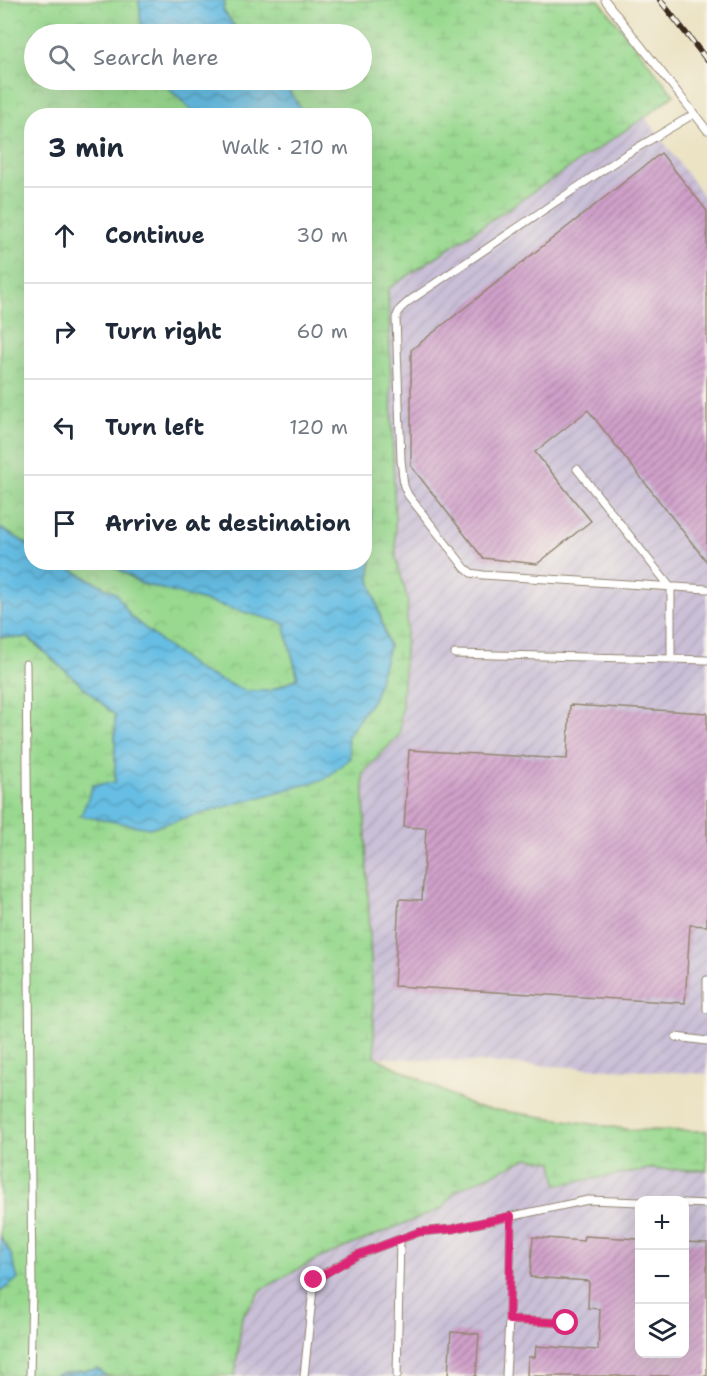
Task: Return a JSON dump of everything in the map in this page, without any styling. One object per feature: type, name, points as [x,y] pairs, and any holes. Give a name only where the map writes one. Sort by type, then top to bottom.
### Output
[{"type":"lane","points":[[605,0],[707,130]]},
{"type":"lane","points":[[694,114],[625,155],[419,295],[400,309],[396,318],[404,486],[408,495],[465,568],[471,573],[483,575],[707,589]]},
{"type":"lane","points":[[577,469],[671,588],[671,658]]},
{"type":"lane","points":[[455,654],[707,660]]},
{"type":"lane","points":[[26,664],[32,1269],[30,1376]]},
{"type":"lane","points":[[707,980],[707,1009]]},
{"type":"lane","points":[[676,1037],[707,1041]]},
{"type":"lane","points":[[304,1376],[314,1280],[357,1255],[419,1232],[452,1229],[588,1200],[635,1202]]},
{"type":"lane","points":[[689,1203],[707,1204]]},
{"type":"lane","points":[[506,1376],[511,1216]]},
{"type":"lane","points":[[397,1376],[400,1239]]},
{"type":"lane","points":[[509,1320],[566,1323]]},
{"type":"shaded area","points":[[645,117],[707,201],[707,1074],[375,1057],[363,773],[400,734],[408,601],[396,557],[388,289]]},
{"type":"shaded area","points":[[529,1158],[553,1162],[557,1185],[649,1169],[707,1170],[707,1376],[235,1376],[242,1316],[262,1289],[317,1259],[443,1208],[455,1191]]},
{"type":"green space","points":[[0,0],[139,0],[141,24],[24,24],[24,90],[170,90],[189,108],[24,108],[24,542],[0,528]]},
{"type":"green space","points":[[225,0],[599,0],[674,95],[645,117],[388,289],[396,557],[408,601],[400,734],[363,773],[375,1057],[475,1107],[633,1130],[707,1131],[707,1170],[649,1169],[557,1185],[553,1162],[528,1158],[455,1191],[443,1208],[317,1259],[262,1289],[242,1316],[235,1376],[106,1376],[98,1369],[54,1376],[0,1376],[0,1292],[11,1254],[0,1236],[0,637],[28,638],[115,715],[115,782],[81,816],[347,736],[374,698],[389,647],[370,580],[372,570],[372,108],[300,108],[289,90],[372,90],[372,24],[233,24],[223,10]]},
{"type":"green space","points":[[72,570],[120,570],[140,583],[284,623],[298,678],[270,691],[245,691],[200,671],[130,616],[116,593]]},
{"type":"water","points":[[139,0],[225,0],[223,10],[233,24],[141,24]]},
{"type":"water","points":[[170,90],[289,90],[300,108],[189,108]]},
{"type":"water","points":[[0,528],[24,542],[24,570],[72,570],[116,593],[130,616],[200,671],[245,691],[270,691],[298,678],[284,623],[140,583],[120,570],[370,570],[370,580],[389,647],[374,698],[347,736],[350,758],[325,779],[149,828],[81,816],[93,785],[115,782],[115,715],[29,638],[0,637]]},
{"type":"water","points":[[0,1236],[11,1254],[18,1279],[0,1292]]},
{"type":"water","points":[[98,1369],[106,1376],[54,1376],[57,1374]]},
{"type":"building","points":[[661,153],[707,211],[707,562],[588,410],[535,452],[591,521],[537,564],[483,558],[411,466],[411,350]]},
{"type":"building","points":[[570,705],[707,713],[707,926],[690,925],[685,1003],[394,986],[399,899],[422,900],[426,828],[404,827],[409,750],[567,759]]},
{"type":"building","points":[[584,1236],[635,1239],[635,1358],[689,1358],[689,1242],[707,1243],[707,1376],[527,1376],[528,1357],[535,1357],[536,1346],[598,1350],[600,1309],[588,1308],[589,1281],[530,1277],[533,1237],[583,1241]]},
{"type":"building","points":[[451,1332],[479,1334],[476,1376],[448,1376]]},
{"type":"railway","points":[[660,0],[707,60]]},
{"type":"route","points":[[314,1280],[357,1255],[419,1232],[452,1229],[511,1216],[509,1320],[566,1323]]}]
